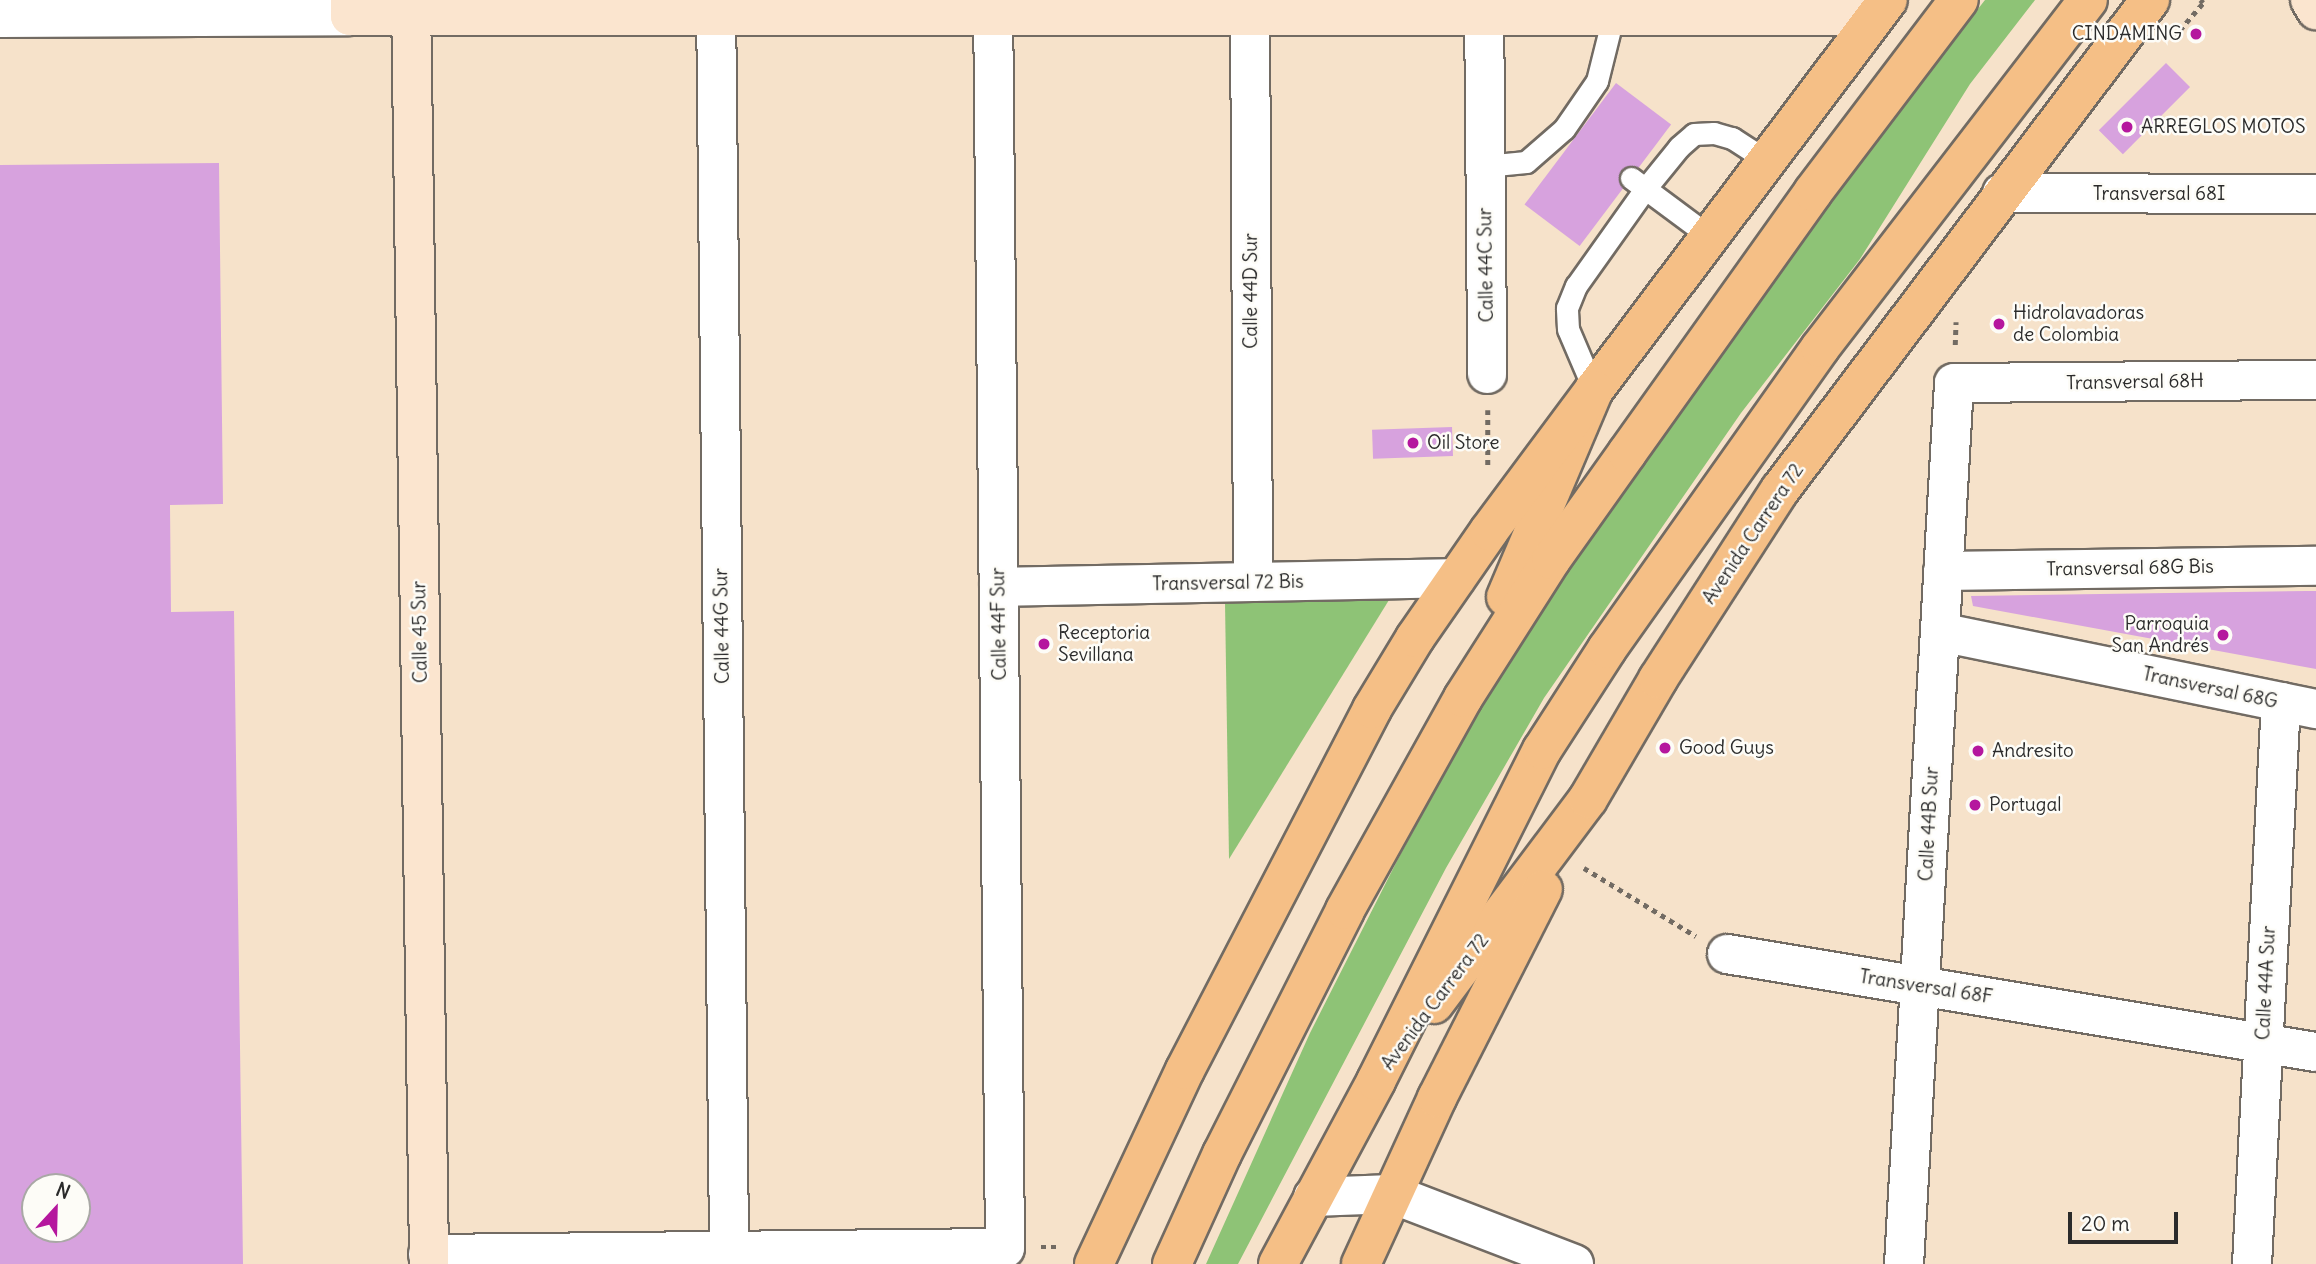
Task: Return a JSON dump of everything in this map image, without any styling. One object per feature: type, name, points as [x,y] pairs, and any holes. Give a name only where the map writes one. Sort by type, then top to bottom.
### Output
[{"type":"highway","points":[[1172,1264],[1222,1154],[1345,910],[1463,698],[1551,561],[1651,419],[1813,192],[1959,0]]},
{"type":"highway","name":"Avenida Carrera 72","points":[[1281,1258],[1376,1081],[1542,750],[1607,649],[1821,348],[2088,0]]},
{"type":"highway","name":"Avenida Carrera 72","points":[[1376,1081],[1588,799],[1658,679],[1780,490],[2150,0]]},
{"type":"highway","points":[[1098,1255],[1185,1070],[1372,709],[1415,638],[1594,390],[1881,8]]},
{"type":"highway","points":[[1463,698],[1594,390]]},
{"type":"highway","points":[[1361,1264],[1392,1194],[1588,799]]},
{"type":"street","points":[[2310,0],[2316,10]]},
{"type":"street","points":[[0,18],[350,8],[1484,8],[1613,17],[1698,8],[1881,8]]},
{"type":"street","name":"Calle 45 Sur","points":[[411,8],[428,1259]]},
{"type":"street","name":"Calle 44G Sur","points":[[716,8],[729,1251]]},
{"type":"street","name":"Calle 44F Sur","points":[[993,8],[1005,1248]]},
{"type":"street","name":"Calle 44D Sur","points":[[1250,8],[1253,582]]},
{"type":"street","name":"Calle 44C Sur","points":[[1484,8],[1487,374]]},
{"type":"street","name":"Transversal 68I","points":[[2002,193],[2316,194]]},
{"type":"street","name":"Transversal 68H","points":[[1954,383],[2316,380]]},
{"type":"street","name":"Calle 44B Sur","points":[[1904,1264],[1954,383]]},
{"type":"street","name":"Transversal 68G Bis","points":[[1943,570],[2316,566]]},
{"type":"street","name":"Transversal 72 Bis","points":[[999,587],[1456,578]]},
{"type":"street","name":"Transversal 68G","points":[[1940,632],[2298,705]]},
{"type":"street","name":"Calle 44A Sur","points":[[2252,1264],[2263,1044],[2298,705]]},
{"type":"street","name":"Transversal 68F","points":[[1727,954],[2316,1052]]},
{"type":"street","points":[[1313,1197],[1392,1194],[1574,1264]]},
{"type":"street","points":[[428,1259],[729,1251],[1005,1248]]},
{"type":"lane","points":[[1485,166],[1526,162],[1570,134],[1597,82],[1613,17]]},
{"type":"lane","points":[[1594,390],[1568,329],[1567,308],[1576,286],[1638,184],[1694,134],[1714,133],[1732,138],[1766,160]]},
{"type":"lane","points":[[1638,184],[1709,236]]},
{"type":"path","points":[[1487,374],[1488,469]]},
{"type":"path","points":[[1560,854],[1727,954]]},
{"type":"path","points":[[1005,1248],[1098,1255]]},
{"type":"green space","points":[[1985,0],[2035,0],[1970,84],[1860,259],[1741,413],[1544,698],[1446,868],[1238,1264],[1206,1264],[1310,1033],[1399,857],[1481,708],[1586,538],[1882,131]]},
{"type":"green space","points":[[1389,600],[1229,859],[1225,603]]},
{"type":"building","points":[[2166,63],[2190,87],[2123,154],[2099,130]]},
{"type":"building","points":[[1616,83],[1671,125],[1580,246],[1525,204]]},
{"type":"building","points":[[219,163],[223,504],[170,505],[171,612],[234,611],[243,1264],[0,1264],[0,165]]},
{"type":"building","name":"Oil Store","points":[[1452,427],[1453,456],[1373,459],[1372,430]]},
{"type":"building","name":"Parroquia San Andrés","points":[[2316,591],[2316,669],[1973,606],[1971,596]]},
{"type":"place","name":"CINDAMING","points":[[2196,34]]},
{"type":"place","name":"ARREGLOS MOTOS","points":[[2127,127]]},
{"type":"place","name":"Hidrolavadoras de Colombia","points":[[1999,324]]},
{"type":"place","name":"Oil Store","points":[[1413,443]]},
{"type":"place","name":"Parroquia San Andrés","points":[[2223,635]]},
{"type":"place","name":"Receptoria Sevillana","points":[[1044,644]]},
{"type":"place","name":"Good Guys","points":[[1665,748]]},
{"type":"place","name":"Andresito","points":[[1978,751]]},
{"type":"place","name":"Portugal","points":[[1975,805]]}]
